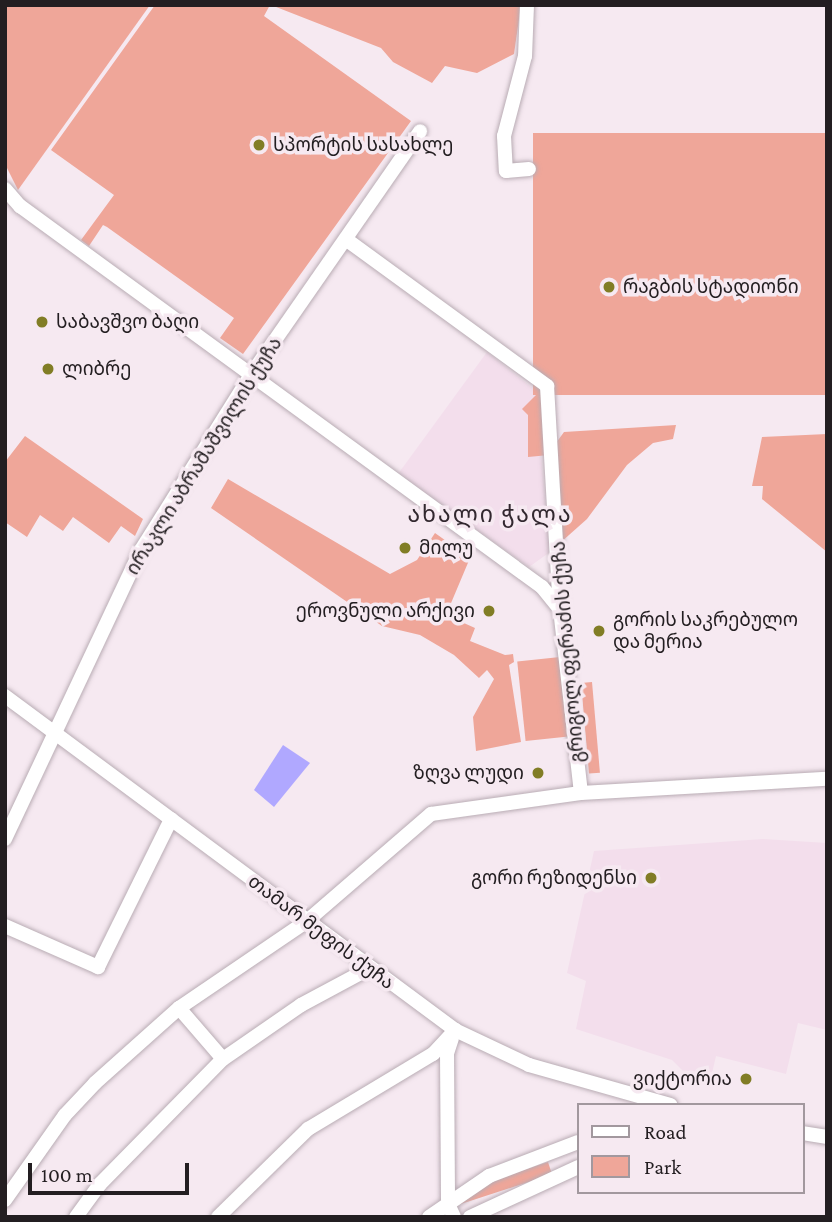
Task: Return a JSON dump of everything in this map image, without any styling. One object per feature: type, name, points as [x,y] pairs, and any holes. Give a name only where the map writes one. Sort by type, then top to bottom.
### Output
[{"type":"street","points":[[527,5],[525,56],[504,136],[506,171],[529,169]]},
{"type":"street","name":"ირაკლი აბრამაშვილის ქუჩა","points":[[5,839],[141,550],[250,376],[347,240],[420,131]]},
{"type":"street","points":[[5,189],[20,206],[542,587],[560,609]]},
{"type":"street","name":"გრიგოლ ფერაძის ქუჩა","points":[[347,240],[547,386],[560,609],[581,793]]},
{"type":"street","points":[[542,587],[560,573]]},
{"type":"street","name":"თამარ მეფის ქუჩა","points":[[5,696],[455,1030],[529,1065],[642,1101]]},
{"type":"street","points":[[5,1200],[65,1115],[179,1008],[307,921],[432,814],[581,793],[827,779]]},
{"type":"street","points":[[5,926],[98,967],[171,819]]},
{"type":"street","points":[[76,1217],[100,1184],[223,1059],[301,1005],[370,968]]},
{"type":"street","points":[[179,1008],[223,1059]]},
{"type":"street","points":[[451,1210],[447,1053],[455,1030]]},
{"type":"street","points":[[218,1217],[308,1129],[433,1054],[455,1030]]},
{"type":"street","points":[[804,1133],[827,1137]]},
{"type":"street","points":[[429,1217],[451,1210],[489,1176],[550,1150],[576,1143]]},
{"type":"street","points":[[550,1150],[559,1173]]},
{"type":"street","points":[[470,1217],[559,1173],[576,1168]]},
{"type":"shaded area","points":[[487,352],[535,390],[550,552],[529,567],[398,474]]},
{"type":"shaded area","points":[[283,745],[310,763],[274,807],[254,790]]},
{"type":"shaded area","points":[[763,839],[827,843],[827,1030],[798,1023],[786,1074],[716,1056],[710,1082],[698,1086],[672,1060],[576,1029],[586,981],[567,973],[594,851]]},
{"type":"green space","points":[[5,5],[150,5],[18,190],[5,164]]},
{"type":"green space","points":[[155,5],[270,5],[264,16],[411,121],[243,354],[220,338],[234,318],[107,227],[103,225],[89,246],[81,240],[114,195],[51,150]]},
{"type":"green space","points":[[271,5],[521,5],[514,54],[477,73],[445,66],[432,83],[393,62],[381,48]]},
{"type":"green space","points":[[533,133],[827,133],[827,395],[533,395]]},
{"type":"green space","points":[[539,392],[547,398],[549,455],[528,457],[528,415],[522,409]]},
{"type":"green space","points":[[676,425],[673,439],[653,443],[627,465],[587,519],[560,543],[556,443],[564,432]]},
{"type":"green space","points":[[827,434],[827,552],[762,499],[763,486],[752,486],[762,437]]},
{"type":"green space","points":[[25,436],[143,519],[135,536],[121,526],[109,543],[73,517],[63,531],[40,515],[27,537],[5,522],[5,462]]},
{"type":"green space","points":[[228,479],[390,574],[417,560],[435,533],[470,558],[446,615],[475,628],[470,641],[505,655],[513,654],[514,662],[509,665],[521,742],[476,751],[473,717],[494,679],[487,670],[479,678],[454,655],[420,635],[382,626],[211,508]]},
{"type":"green space","points":[[560,657],[568,737],[526,741],[517,661]]},
{"type":"green space","points":[[592,682],[600,773],[589,774],[581,683]]},
{"type":"green space","points":[[548,1162],[552,1174],[457,1205],[453,1193]]},
{"type":"place","name":"სპორტის სასახლე","points":[[259,145]]},
{"type":"place","name":"რაგბის სტადიონი","points":[[609,287]]},
{"type":"place","name":"საბავშვო ბაღი","points":[[42,322]]},
{"type":"place","name":"ლიბრე","points":[[48,369]]},
{"type":"place","name":"მილუ","points":[[405,548]]},
{"type":"place","name":"ეროვნული არქივი","points":[[489,611]]},
{"type":"place","name":"გორის საკრებულო და მერია","points":[[599,631]]},
{"type":"place","name":"ზღვა ლუდი","points":[[538,773]]},
{"type":"place","name":"გორი რეზიდენსი","points":[[651,878]]},
{"type":"place","name":"ვიქტორია","points":[[746,1079]]},
{"type":"district","name":"ახალი ჭალა","points":[[490,514]]}]
